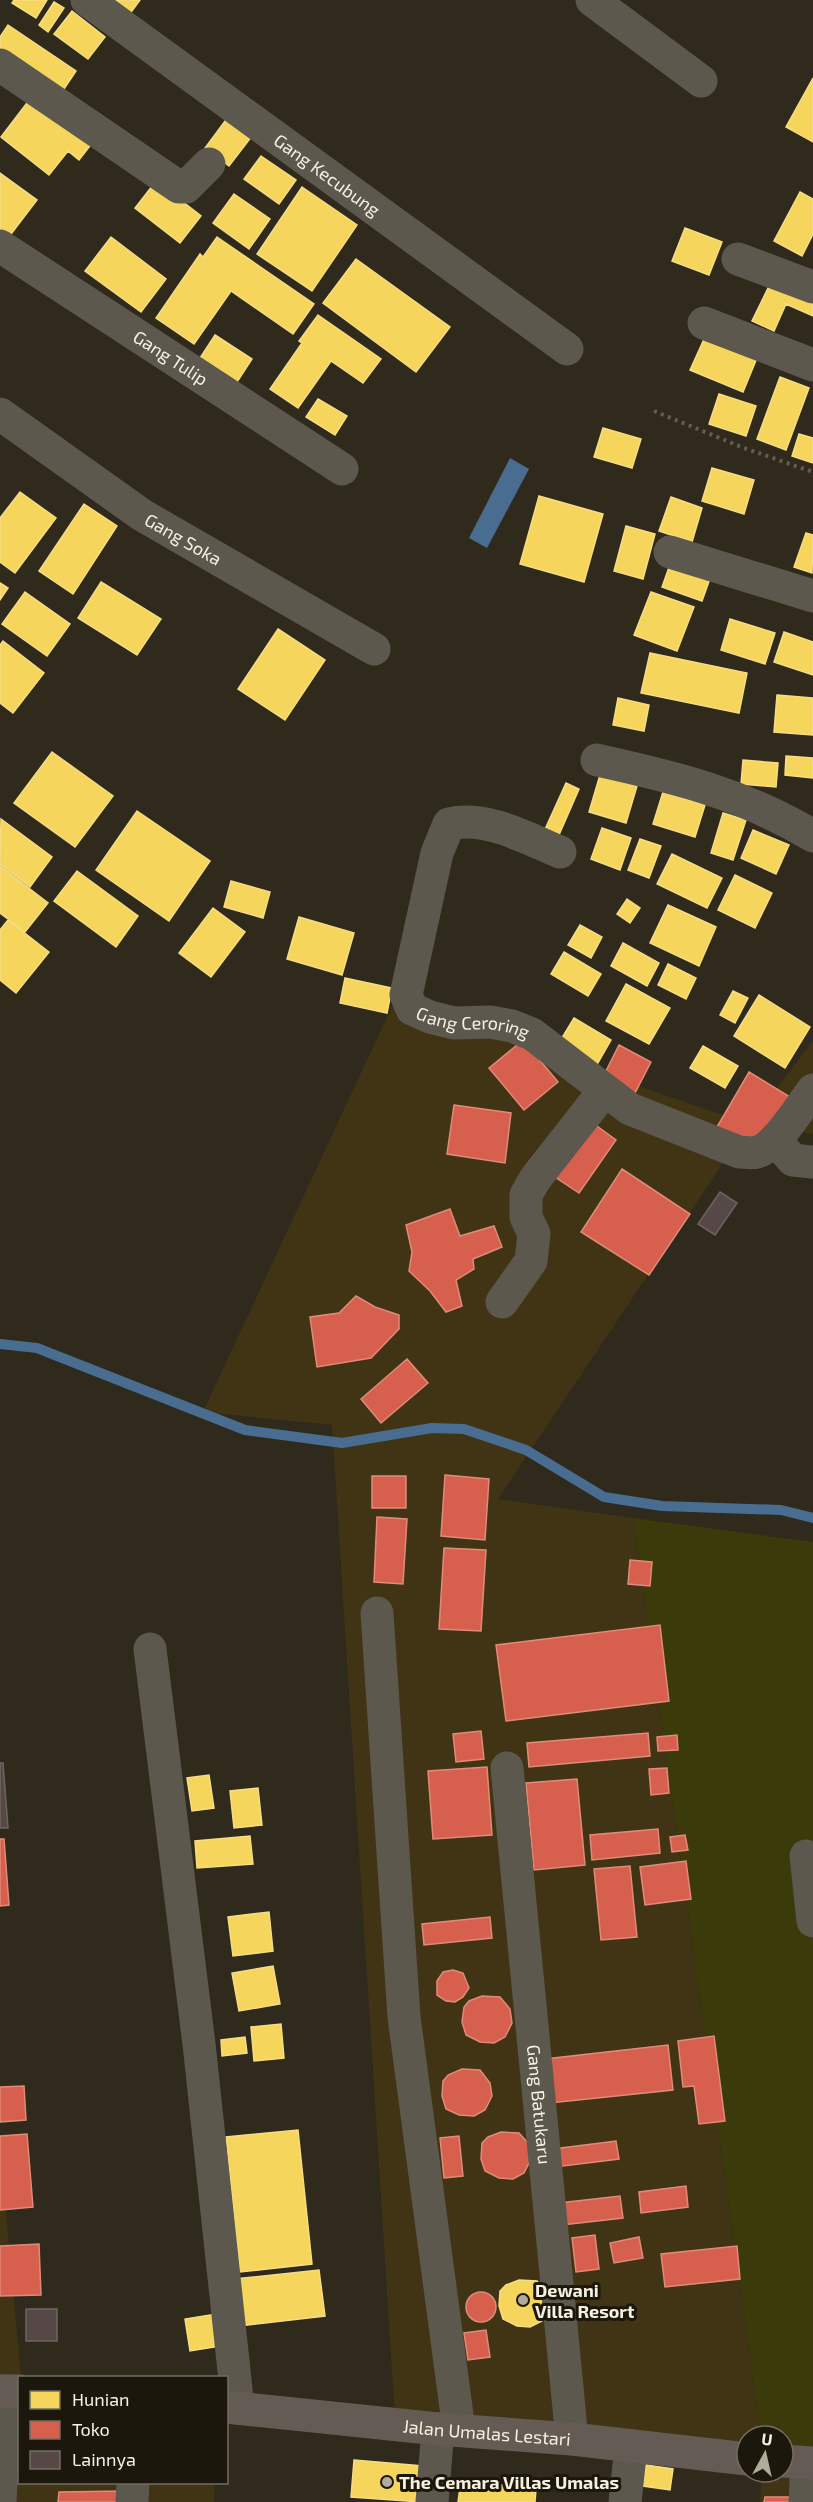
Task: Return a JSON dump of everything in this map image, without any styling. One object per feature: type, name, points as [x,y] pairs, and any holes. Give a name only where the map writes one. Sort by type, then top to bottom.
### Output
[{"type":"street","name":"Gang Kecubung","points":[[87,0],[567,349]]},
{"type":"street","points":[[592,0],[701,81]]},
{"type":"street","points":[[0,65],[179,187],[186,187],[209,164]]},
{"type":"street","name":"Gang Tulip","points":[[0,246],[342,469]]},
{"type":"street","points":[[738,258],[813,287]]},
{"type":"street","points":[[704,323],[813,365]]},
{"type":"street","name":"Gang Soka","points":[[0,414],[142,515],[374,649]]},
{"type":"street","points":[[670,552],[813,596]]},
{"type":"street","points":[[597,760],[682,779],[732,795],[788,820],[813,836]]},
{"type":"street","name":"Gang Ceroring","points":[[560,852],[481,822],[463,821],[449,825],[437,853],[406,995],[412,1009],[430,1017],[454,1023],[490,1022],[512,1026],[532,1034],[630,1109],[739,1152],[759,1152],[775,1140]]},
{"type":"street","points":[[813,1090],[775,1140],[793,1160],[813,1162]]},
{"type":"street","points":[[502,1302],[531,1261],[534,1234],[526,1216],[526,1195],[535,1179],[604,1091]]},
{"type":"street","points":[[377,1613],[404,2017],[449,2429],[432,2502]]},
{"type":"street","points":[[150,1649],[197,2033],[232,2407]]},
{"type":"street","name":"Gang Batukaru","points":[[507,1768],[572,2439]]},
{"type":"street","points":[[806,1856],[813,1921]]},
{"type":"street","points":[[0,2502],[8,2391]]},
{"type":"street","name":"Jalan Umalas Lestari","points":[[232,2407],[572,2439],[735,2458]]},
{"type":"street","points":[[626,2502],[631,2446]]},
{"type":"street","points":[[801,2463],[805,2502]]},
{"type":"street","points":[[132,2502],[133,2484]]},
{"type":"path","points":[[654,411],[744,448],[813,472]]},
{"type":"shaded area","points":[[394,1002],[749,1124],[498,1499],[633,1518],[759,2424],[735,2424],[735,2448],[395,2418],[332,1425],[203,1412]]},
{"type":"shaded area","points":[[813,1041],[813,1134],[749,1124]]},
{"type":"shaded area","points":[[633,1518],[813,1542],[813,2453],[795,2452],[795,2424],[759,2424]]},
{"type":"shaded area","points":[[0,2144],[21,2376],[18,2376],[18,2484],[215,2484],[214,2502],[0,2502]]},
{"type":"shaded area","points":[[795,2472],[813,2502],[760,2502],[761,2484],[795,2484]]},
{"type":"water","points":[[510,458],[529,469],[487,548],[469,538]]},
{"type":"building: Hunian","points":[[14,0],[47,0],[36,18],[12,3]]},
{"type":"building: Hunian","points":[[108,0],[140,0],[129,15]]},
{"type":"building: Hunian","points":[[54,2],[64,8],[48,32],[39,25]]},
{"type":"building: Hunian","points":[[72,11],[105,37],[88,59],[54,34]]},
{"type":"building: Hunian","points":[[8,25],[76,71],[58,98],[0,58],[0,37]]},
{"type":"building: Hunian","points":[[813,78],[813,142],[786,127]]},
{"type":"building: Hunian","points":[[33,95],[93,142],[79,160],[68,151],[49,175],[1,137]]},
{"type":"building: Hunian","points":[[231,113],[255,132],[229,166],[205,148]]},
{"type":"building: Hunian","points":[[261,156],[296,180],[279,204],[244,179]]},
{"type":"building: Hunian","points":[[0,173],[37,200],[8,238],[0,233]]},
{"type":"building: Hunian","points":[[156,181],[201,216],[180,243],[135,208]]},
{"type":"building: Hunian","points":[[302,187],[357,225],[312,291],[257,254]]},
{"type":"building: Hunian","points":[[800,192],[813,199],[813,234],[802,256],[774,241]]},
{"type":"building: Hunian","points":[[234,194],[270,219],[249,249],[213,223]]},
{"type":"building: Hunian","points":[[685,228],[722,242],[709,275],[672,261]]},
{"type":"building: Hunian","points":[[111,237],[166,279],[141,312],[85,271]]},
{"type":"building: Hunian","points":[[217,237],[314,304],[293,334],[231,291],[194,344],[156,318],[200,254],[203,257]]},
{"type":"building: Hunian","points":[[356,259],[450,327],[416,372],[323,303]]},
{"type":"building: Hunian","points":[[774,276],[813,294],[813,316],[786,304],[774,331],[752,321]]},
{"type":"building: Hunian","points":[[318,315],[381,359],[363,383],[331,361],[298,408],[270,389],[302,343],[299,341]]},
{"type":"building: Hunian","points":[[215,335],[252,359],[237,382],[200,358]]},
{"type":"building: Hunian","points":[[705,337],[757,358],[743,392],[690,370]]},
{"type":"building: Hunian","points":[[780,377],[809,388],[786,450],[757,439]]},
{"type":"building: Hunian","points":[[719,394],[756,406],[746,436],[709,424]]},
{"type":"building: Hunian","points":[[318,399],[347,416],[335,435],[306,417]]},
{"type":"building: Hunian","points":[[603,428],[641,439],[632,468],[594,457]]},
{"type":"building: Hunian","points":[[799,434],[813,438],[813,463],[792,456]]},
{"type":"building: Hunian","points":[[712,468],[754,480],[744,514],[702,501]]},
{"type":"building: Hunian","points":[[20,492],[56,518],[15,573],[0,562],[0,518]]},
{"type":"building: Hunian","points":[[539,496],[603,514],[584,582],[520,564]]},
{"type":"building: Hunian","points":[[671,497],[702,508],[692,542],[659,531]]},
{"type":"building: Hunian","points":[[84,504],[117,526],[73,594],[39,571]]},
{"type":"building: Hunian","points":[[626,526],[655,534],[643,579],[614,571]]},
{"type":"building: Hunian","points":[[806,533],[813,535],[812,573],[794,567]]},
{"type":"building: Hunian","points":[[672,559],[712,573],[702,601],[662,587]]},
{"type":"building: Hunian","points":[[101,582],[161,619],[137,655],[78,618]]},
{"type":"building: Hunian","points":[[0,583],[8,588],[0,600]]},
{"type":"building: Hunian","points":[[25,592],[70,624],[47,656],[2,624]]},
{"type":"building: Hunian","points":[[651,592],[694,607],[677,651],[634,635]]},
{"type":"building: Hunian","points":[[730,619],[775,633],[765,664],[721,650]]},
{"type":"building: Hunian","points":[[278,629],[325,660],[285,720],[238,689]]},
{"type":"building: Hunian","points":[[784,632],[813,642],[813,675],[774,662]]},
{"type":"building: Hunian","points":[[3,641],[44,673],[13,713],[0,703],[0,645]]},
{"type":"building: Hunian","points":[[650,653],[747,673],[739,713],[641,693]]},
{"type":"building: Hunian","points":[[777,695],[813,698],[813,735],[774,732]]},
{"type":"building: Hunian","points":[[618,698],[649,705],[644,731],[613,725]]},
{"type":"building: Hunian","points":[[52,752],[113,796],[75,847],[14,803]]},
{"type":"building: Hunian","points":[[786,756],[813,758],[813,778],[785,775]]},
{"type":"building: Hunian","points":[[743,760],[778,763],[776,787],[741,784]]},
{"type":"building: Hunian","points":[[600,775],[637,786],[626,823],[589,812]]},
{"type":"building: Hunian","points":[[566,783],[579,789],[555,844],[541,838]]},
{"type":"building: Hunian","points":[[663,792],[705,805],[695,837],[653,824]]},
{"type":"building: Hunian","points":[[137,811],[210,861],[169,921],[96,870]]},
{"type":"building: Hunian","points":[[723,813],[746,820],[733,860],[711,853]]},
{"type":"building: Hunian","points":[[1,819],[52,857],[30,887],[0,864]]},
{"type":"building: Hunian","points":[[602,828],[631,838],[620,870],[591,859]]},
{"type":"building: Hunian","points":[[753,830],[789,845],[776,874],[741,858]]},
{"type":"building: Hunian","points":[[640,839],[661,846],[649,878],[628,870]]},
{"type":"building: Hunian","points":[[672,854],[722,878],[707,908],[657,884]]},
{"type":"building: Hunian","points":[[0,866],[48,903],[25,932],[0,913]]},
{"type":"building: Hunian","points":[[77,871],[138,916],[116,947],[54,901]]},
{"type":"building: Hunian","points":[[735,875],[772,893],[755,928],[718,910]]},
{"type":"building: Hunian","points":[[231,881],[270,892],[263,918],[224,907]]},
{"type":"building: Hunian","points":[[627,899],[640,908],[630,923],[617,914]]},
{"type":"building: Hunian","points":[[668,905],[716,927],[699,966],[650,943]]},
{"type":"building: Hunian","points":[[213,908],[245,932],[211,977],[179,953]]},
{"type":"building: Hunian","points":[[299,917],[354,933],[342,975],[287,959]]},
{"type":"building: Hunian","points":[[8,920],[49,952],[16,993],[0,980],[0,930]]},
{"type":"building: Hunian","points":[[580,925],[602,937],[591,958],[568,945]]},
{"type":"building: Hunian","points":[[623,943],[659,963],[647,986],[611,966]]},
{"type":"building: Hunian","points":[[564,952],[601,974],[588,996],[551,974]]},
{"type":"building: Hunian","points":[[668,964],[696,978],[686,999],[658,985]]},
{"type":"building: Hunian","points":[[345,978],[392,988],[387,1013],[340,1003]]},
{"type":"building: Hunian","points":[[626,984],[670,1008],[649,1044],[606,1021]]},
{"type":"building: Hunian","points":[[733,991],[748,998],[735,1023],[720,1015]]},
{"type":"building: Hunian","points":[[759,995],[810,1027],[785,1068],[734,1036]]},
{"type":"building: Hunian","points":[[574,1018],[611,1040],[595,1068],[557,1046]]},
{"type":"building: Hunian","points":[[703,1046],[738,1066],[725,1088],[690,1068]]},
{"type":"building: Hunian","points":[[209,1775],[214,1808],[192,1811],[187,1778]]},
{"type":"building: Hunian","points":[[258,1788],[262,1825],[234,1828],[230,1791]]},
{"type":"building: Hunian","points":[[250,1836],[253,1864],[197,1868],[195,1841]]},
{"type":"building: Hunian","points":[[269,1912],[273,1951],[233,1956],[228,1917]]},
{"type":"building: Hunian","points":[[273,1966],[280,2004],[239,2011],[232,1973]]},
{"type":"building: Hunian","points":[[281,2024],[284,2058],[254,2061],[251,2027]]},
{"type":"building: Hunian","points":[[245,2037],[247,2053],[222,2056],[221,2040]]},
{"type":"building: Hunian","points":[[298,2130],[312,2264],[240,2272],[226,2137]]},
{"type":"building: Hunian","points":[[319,2270],[325,2316],[240,2326],[234,2279]]},
{"type":"building: Hunian","name":"Dewani Villa Resort","points":[[519,2280],[537,2281],[547,2293],[549,2306],[542,2321],[530,2327],[517,2326],[503,2319],[499,2306],[500,2291],[506,2285]]},
{"type":"building: Hunian","points":[[216,2314],[221,2346],[190,2351],[185,2319]]},
{"type":"building: Hunian","name":"The Cemara Villas Umalas","points":[[354,2460],[423,2466],[421,2502],[351,2497]]},
{"type":"building: Hunian","points":[[646,2465],[673,2469],[670,2490],[643,2486]]},
{"type":"building: Hunian","points":[[461,2480],[536,2489],[535,2502],[458,2502]]},
{"type":"building: Toko","points":[[523,1040],[558,1082],[524,1110],[489,1068]]},
{"type":"building: Toko","points":[[619,1045],[651,1062],[634,1095],[602,1079]]},
{"type":"building: Toko","points":[[749,1072],[790,1097],[758,1150],[717,1127]]},
{"type":"building: Toko","points":[[454,1105],[511,1113],[505,1163],[447,1154]]},
{"type":"building: Toko","points":[[590,1121],[616,1140],[579,1193],[552,1175]]},
{"type":"building: Toko","points":[[622,1169],[690,1214],[649,1275],[581,1232]]},
{"type":"building: Toko","points":[[450,1209],[460,1236],[494,1226],[502,1247],[473,1259],[474,1269],[456,1280],[462,1306],[446,1312],[430,1291],[409,1271],[412,1252],[406,1225]]},
{"type":"building: Toko","points":[[356,1296],[375,1307],[399,1315],[399,1329],[371,1358],[317,1367],[310,1317],[339,1313]]},
{"type":"building: Toko","points":[[407,1359],[428,1383],[381,1423],[361,1399]]},
{"type":"building: Toko","points":[[445,1475],[489,1479],[485,1540],[441,1536]]},
{"type":"building: Toko","points":[[372,1476],[406,1476],[406,1508],[372,1508]]},
{"type":"building: Toko","points":[[377,1517],[407,1519],[403,1584],[374,1582]]},
{"type":"building: Toko","points":[[444,1548],[486,1550],[481,1631],[439,1629]]},
{"type":"building: Toko","points":[[630,1560],[652,1562],[650,1586],[628,1584]]},
{"type":"building: Toko","points":[[660,1625],[669,1701],[506,1721],[496,1645]]},
{"type":"building: Toko","points":[[481,1731],[484,1759],[456,1762],[453,1734]]},
{"type":"building: Toko","points":[[648,1733],[650,1756],[529,1767],[527,1743]]},
{"type":"building: Toko","points":[[677,1735],[678,1750],[658,1751],[657,1737]]},
{"type":"building: Toko","points":[[487,1767],[492,1835],[433,1839],[428,1771]]},
{"type":"building: Toko","points":[[667,1768],[669,1793],[651,1795],[649,1769]]},
{"type":"building: Toko","points":[[577,1779],[585,1865],[534,1870],[526,1783]]},
{"type":"building: Toko","points":[[658,1829],[660,1853],[592,1860],[590,1835]]},
{"type":"building: Toko","points":[[685,1835],[688,1850],[672,1852],[670,1837]]},
{"type":"building: Toko","points":[[0,1839],[4,1839],[9,1905],[0,1906]]},
{"type":"building: Toko","points":[[686,1861],[691,1899],[645,1905],[640,1867]]},
{"type":"building: Toko","points":[[630,1866],[637,1937],[601,1940],[594,1869]]},
{"type":"building: Toko","points":[[490,1917],[492,1938],[424,1945],[422,1924]]},
{"type":"building: Toko","points":[[453,1970],[463,1973],[469,1988],[463,1997],[455,2002],[446,2001],[437,1995],[437,1981],[443,1972]]},
{"type":"building: Toko","points":[[482,1996],[500,1997],[510,2009],[512,2023],[505,2037],[494,2043],[480,2042],[466,2035],[462,2022],[464,2007],[469,2001]]},
{"type":"building: Toko","points":[[714,2036],[725,2121],[699,2124],[694,2086],[683,2087],[678,2041]]},
{"type":"building: Toko","points":[[668,2045],[673,2090],[550,2103],[545,2059]]},
{"type":"building: Toko","points":[[462,2069],[480,2070],[490,2083],[492,2096],[485,2110],[474,2116],[459,2115],[446,2109],[442,2096],[443,2081],[448,2075]]},
{"type":"building: Toko","points":[[24,2086],[26,2120],[0,2122],[0,2087]]},
{"type":"building: Toko","points":[[501,2132],[519,2133],[530,2145],[531,2159],[524,2173],[513,2179],[499,2178],[485,2171],[481,2159],[482,2143],[488,2137]]},
{"type":"building: Toko","points":[[27,2134],[33,2207],[0,2210],[0,2136]]},
{"type":"building: Toko","points":[[459,2136],[463,2176],[444,2178],[440,2138]]},
{"type":"building: Toko","points":[[616,2141],[619,2159],[555,2167],[553,2149]]},
{"type":"building: Toko","points":[[686,2186],[688,2207],[641,2213],[639,2192]]},
{"type":"building: Toko","points":[[620,2196],[623,2218],[562,2225],[559,2203]]},
{"type":"building: Toko","points":[[595,2235],[599,2269],[576,2272],[572,2238]]},
{"type":"building: Toko","points":[[639,2237],[643,2258],[614,2263],[610,2243]]},
{"type":"building: Toko","points":[[39,2244],[41,2295],[0,2296],[0,2246]]},
{"type":"building: Toko","points":[[737,2246],[740,2279],[665,2287],[661,2254]]},
{"type":"building: Toko","points":[[481,2292],[487,2293],[495,2301],[495,2313],[487,2321],[481,2322],[475,2321],[467,2313],[466,2307],[467,2301],[475,2293]]},
{"type":"building: Toko","points":[[486,2330],[490,2357],[468,2360],[464,2333]]},
{"type":"building: Toko","points":[[121,2491],[120,2502],[58,2502],[59,2492]]},
{"type":"building: Toko","points":[[765,2497],[796,2497],[795,2502],[764,2502]]},
{"type":"building: Lainnya","points":[[720,1192],[737,1203],[715,1235],[698,1224]]},
{"type":"building: Lainnya","points":[[0,1763],[3,1763],[8,1828],[0,1828]]},
{"type":"building: Lainnya","points":[[26,2309],[57,2309],[57,2341],[26,2341]]},
{"type":"waterway","points":[[0,1344],[37,1348],[245,1430],[342,1443],[432,1428],[464,1429],[526,1450],[604,1497],[662,1506],[781,1510],[813,1518]]},
{"type":"place","name":"Dewani Villa Resort","points":[[523,2300]]},
{"type":"place","name":"The Cemara Villas Umalas","points":[[387,2482]]}]
